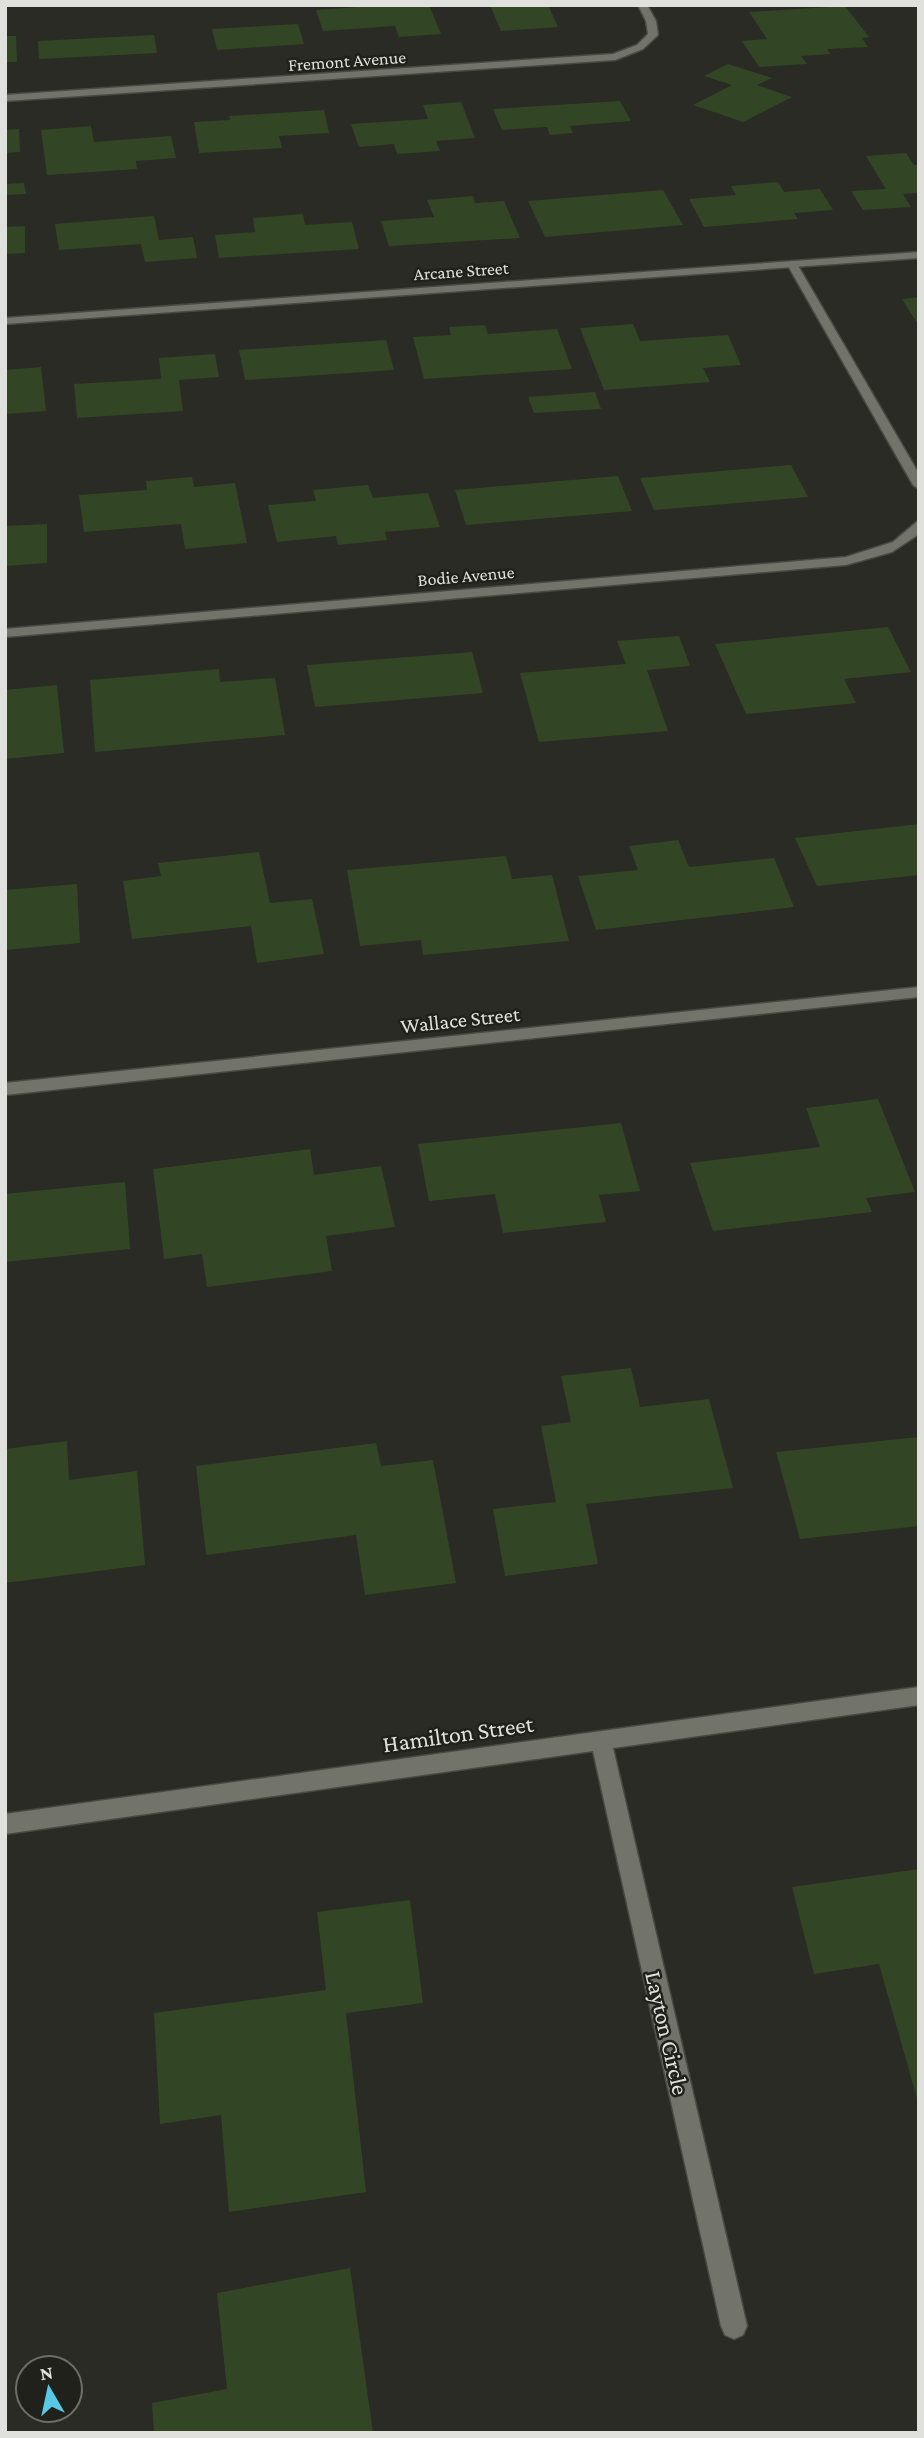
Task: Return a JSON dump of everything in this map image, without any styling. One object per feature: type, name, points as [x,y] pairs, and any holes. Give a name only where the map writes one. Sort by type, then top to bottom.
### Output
[{"type":"street","name":"Fremont Avenue","points":[[5,98],[615,57],[640,47],[653,35],[651,21],[642,5]]},
{"type":"street","name":"Arcane Street","points":[[5,321],[919,255]]},
{"type":"street","points":[[792,264],[919,485]]},
{"type":"street","name":"Bodie Avenue","points":[[5,633],[846,561],[887,550],[915,532],[919,524]]},
{"type":"street","name":"Wallace Street","points":[[5,1089],[919,992]]},
{"type":"street","name":"Hamilton Street","points":[[5,1824],[919,1696]]},
{"type":"street","name":"Layton Circle","points":[[601,1740],[734,2326]]},
{"type":"building","points":[[429,5],[441,34],[399,37],[395,26],[323,31],[316,10]]},
{"type":"building","points":[[490,5],[548,5],[558,27],[501,31]]},
{"type":"building","points":[[845,6],[869,37],[862,38],[868,47],[827,49],[830,54],[801,56],[807,64],[759,67],[742,41],[767,39],[749,12]]},
{"type":"building","points":[[298,24],[304,44],[217,50],[212,29]]},
{"type":"building","points":[[154,35],[157,53],[39,59],[38,41]]},
{"type":"building","points":[[5,36],[16,36],[17,62],[5,62]]},
{"type":"building","points":[[728,64],[772,78],[757,85],[792,97],[743,122],[693,105],[732,85],[704,76]]},
{"type":"building","points":[[620,101],[631,121],[570,126],[573,133],[550,135],[547,127],[502,130],[493,109]]},
{"type":"building","points":[[461,102],[475,138],[436,141],[440,151],[397,154],[394,144],[359,147],[351,124],[428,119],[423,105]]},
{"type":"building","points":[[324,110],[329,133],[279,136],[282,148],[199,153],[194,122],[230,120],[229,116]]},
{"type":"building","points":[[91,126],[94,142],[171,136],[176,158],[136,161],[137,169],[47,175],[41,130]]},
{"type":"building","points":[[19,129],[20,152],[5,153],[5,130]]},
{"type":"building","points":[[906,153],[914,165],[919,164],[919,193],[903,194],[911,207],[863,210],[851,191],[886,189],[866,156]]},
{"type":"building","points":[[778,182],[784,192],[820,189],[833,210],[794,213],[798,219],[704,227],[689,199],[736,195],[731,186]]},
{"type":"building","points":[[24,183],[26,194],[5,195],[5,184]]},
{"type":"building","points":[[663,190],[683,225],[545,237],[528,201]]},
{"type":"building","points":[[473,196],[475,203],[504,201],[520,238],[389,246],[381,221],[434,217],[427,200]]},
{"type":"building","points":[[303,214],[305,225],[352,222],[359,249],[219,258],[215,235],[255,232],[253,218]]},
{"type":"building","points":[[154,216],[159,240],[193,237],[197,258],[145,262],[141,244],[59,250],[55,224]]},
{"type":"building","points":[[25,226],[25,253],[5,254],[5,227]]},
{"type":"building","points":[[919,297],[919,326],[902,299]]},
{"type":"building","points":[[633,324],[640,341],[728,335],[741,365],[703,368],[710,382],[604,390],[580,328]]},
{"type":"building","points":[[485,325],[488,334],[557,329],[572,369],[424,379],[413,337],[451,335],[449,327]]},
{"type":"building","points":[[386,340],[394,370],[245,380],[239,350]]},
{"type":"building","points":[[215,354],[219,377],[179,380],[183,411],[77,418],[74,384],[161,379],[159,358]]},
{"type":"building","points":[[41,367],[46,411],[5,414],[5,370]]},
{"type":"building","points":[[595,392],[601,409],[534,413],[528,397]]},
{"type":"building","points":[[791,465],[808,497],[654,510],[640,478]]},
{"type":"building","points":[[618,476],[632,511],[466,525],[455,490]]},
{"type":"building","points":[[192,477],[194,487],[235,483],[247,543],[185,549],[181,524],[84,532],[79,495],[147,490],[146,481]]},
{"type":"building","points":[[368,485],[373,498],[428,493],[440,527],[385,532],[387,540],[338,545],[336,536],[277,542],[268,505],[316,501],[313,490]]},
{"type":"building","points":[[47,524],[47,563],[5,566],[5,526]]},
{"type":"building","points":[[888,627],[911,672],[844,679],[856,703],[746,714],[715,644]]},
{"type":"building","points":[[679,636],[690,666],[647,670],[668,731],[539,742],[520,673],[626,664],[617,641]]},
{"type":"building","points":[[472,652],[483,693],[315,707],[307,665]]},
{"type":"building","points":[[219,669],[220,682],[275,678],[285,735],[95,752],[90,680]]},
{"type":"building","points":[[57,685],[64,753],[5,759],[5,690]]},
{"type":"building","points":[[919,824],[919,875],[817,886],[795,838]]},
{"type":"building","points":[[678,840],[689,867],[774,858],[794,907],[596,930],[578,876],[638,870],[629,846]]},
{"type":"building","points":[[259,852],[270,903],[312,899],[324,954],[257,963],[251,926],[132,939],[123,881],[161,876],[158,863]]},
{"type":"building","points":[[506,856],[512,879],[552,875],[569,941],[423,955],[421,940],[360,946],[347,870]]},
{"type":"building","points":[[77,884],[80,943],[5,950],[5,890]]},
{"type":"building","points":[[878,1099],[915,1192],[866,1198],[872,1212],[713,1231],[690,1163],[820,1147],[806,1108]]},
{"type":"building","points":[[621,1123],[640,1191],[599,1195],[606,1222],[503,1233],[495,1194],[429,1201],[418,1144]]},
{"type":"building","points":[[310,1149],[314,1175],[381,1166],[395,1227],[326,1236],[332,1271],[207,1287],[202,1254],[164,1259],[153,1169]]},
{"type":"building","points":[[125,1182],[130,1249],[5,1262],[5,1194]]},
{"type":"building","points":[[631,1368],[640,1407],[709,1399],[733,1488],[586,1504],[598,1564],[505,1576],[493,1509],[556,1502],[541,1426],[571,1422],[561,1376]]},
{"type":"building","points":[[919,1437],[919,1526],[800,1539],[776,1452]]},
{"type":"building","points":[[67,1441],[69,1480],[137,1471],[145,1565],[5,1583],[5,1449]]},
{"type":"building","points":[[376,1443],[381,1466],[433,1460],[456,1583],[365,1595],[356,1535],[206,1555],[196,1466]]},
{"type":"building","points":[[919,1869],[918,2102],[879,1964],[814,1974],[792,1887]]},
{"type":"building","points":[[410,1900],[423,2003],[346,2013],[366,2192],[229,2212],[221,2115],[160,2124],[154,2013],[326,1990],[317,1912]]},
{"type":"building","points":[[350,2268],[373,2433],[154,2433],[152,2403],[227,2389],[217,2293]]}]
